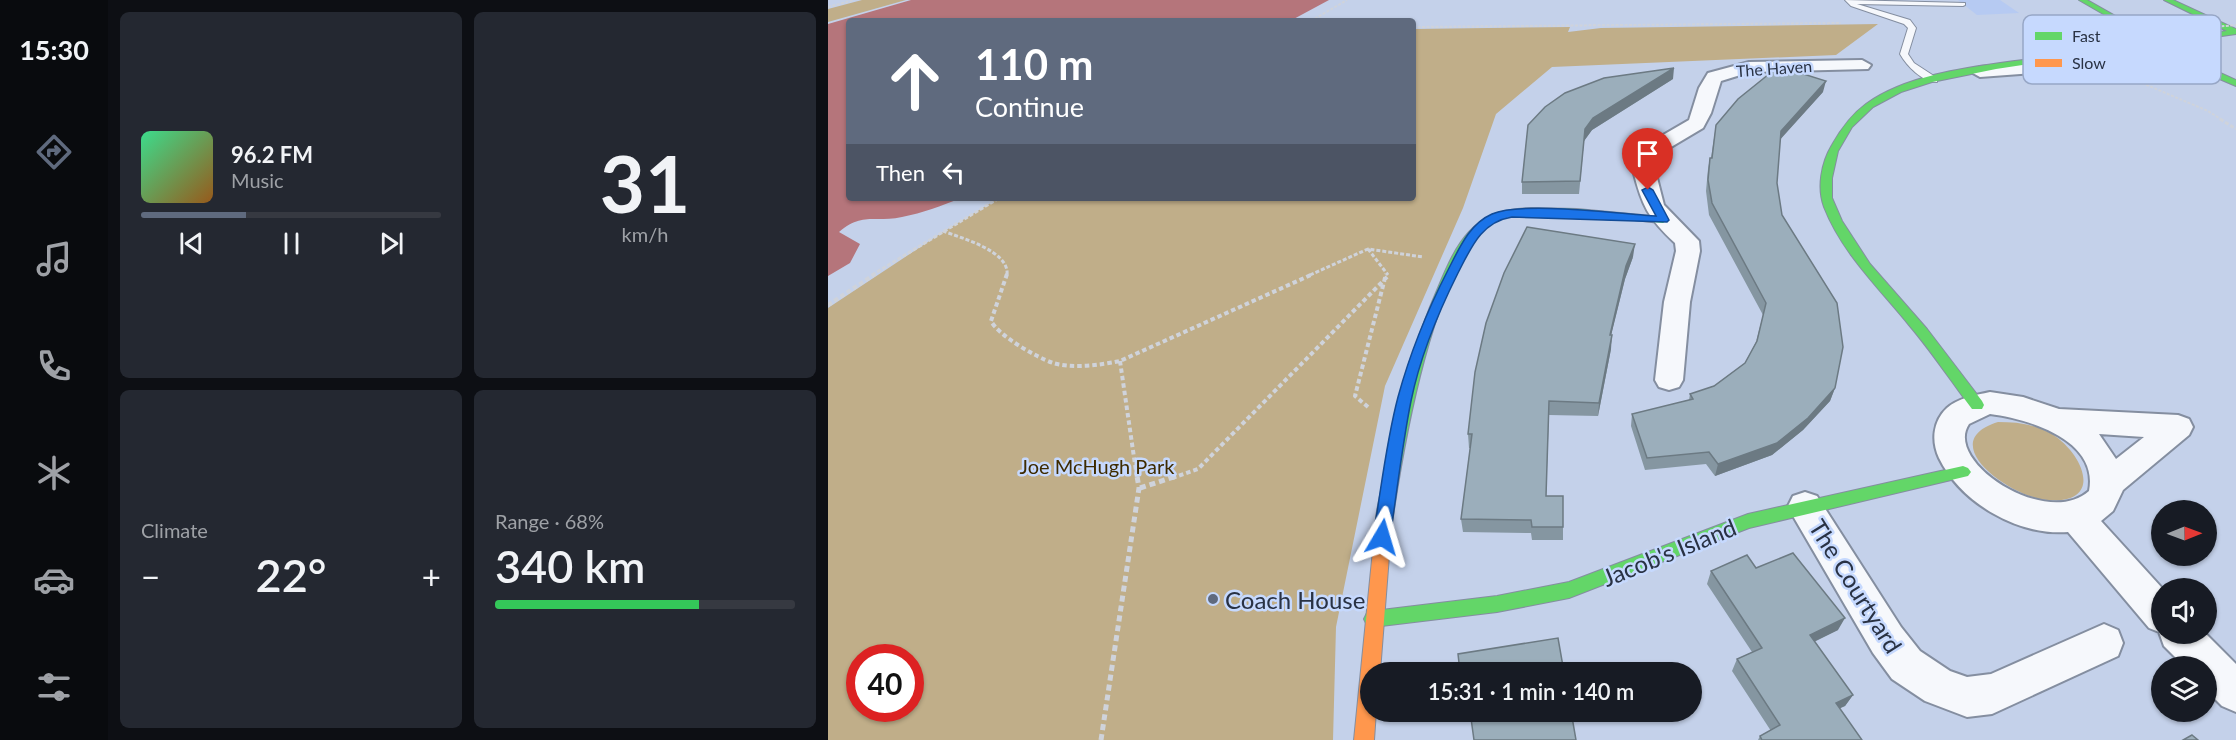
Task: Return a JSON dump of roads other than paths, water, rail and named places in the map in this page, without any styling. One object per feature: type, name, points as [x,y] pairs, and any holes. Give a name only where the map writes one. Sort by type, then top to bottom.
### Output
[{"type":"main road","points":[[2082,0],[2108,15]]},
{"type":"main road","points":[[2167,0],[2199,15]]},
{"type":"main road","points":[[2221,25],[2236,32]]},
{"type":"main road","points":[[2221,34],[2236,32]]},
{"type":"main road","points":[[2221,47],[2236,45]]},
{"type":"main road","points":[[1977,405],[1927,337],[1859,254],[1829,204],[1826,191],[1829,154],[1838,135],[1853,117],[1897,91],[1961,73],[2023,63]]},
{"type":"main road","points":[[2221,76],[2236,83]]},
{"type":"main road","points":[[1364,740],[1384,516],[1404,400],[1422,339],[1456,261],[1482,225],[1496,216],[1532,213],[1663,220]]},
{"type":"main road","name":"Jacob's Island","points":[[1373,619],[1497,604],[1569,590],[1653,560],[1720,530],[1805,506],[1963,472]]},
{"type":"street","name":"The Haven","points":[[1669,380],[1677,302],[1688,251],[1687,242],[1681,234],[1663,220],[1650,198],[1644,170],[1658,146],[1696,124],[1700,119],[1704,95],[1714,77],[1749,67],[1862,65]]},
{"type":"street","points":[[1961,73],[2023,69]]},
{"type":"street","points":[[2011,404],[2034,410],[2076,433],[2093,449],[2104,466],[2108,483],[2104,498],[2093,510],[2076,517],[2052,518],[2027,513],[2002,502],[1963,472],[1952,455],[1948,439],[1950,425],[1958,414],[1977,405],[2011,404]]},
{"type":"street","points":[[2056,420],[2178,427],[2108,483]]},
{"type":"street","name":"The Courtyard","points":[[1805,506],[1887,640],[1906,665],[1939,687],[1967,697],[1992,694],[2104,643]]},
{"type":"street","points":[[2076,517],[2151,603]]},
{"type":"street","points":[[2189,644],[2236,692]]},
{"type":"lane","points":[[1849,1],[1963,4]]},
{"type":"lane","points":[[1849,1],[1853,5],[1907,22],[1912,28],[1912,33],[1904,54],[1906,60],[1934,80]]},
{"type":"place","name":"Coach House","points":[[1213,599]]},
{"type":"park label","name":"Joe McHugh Park","points":[[1097,466]]}]
